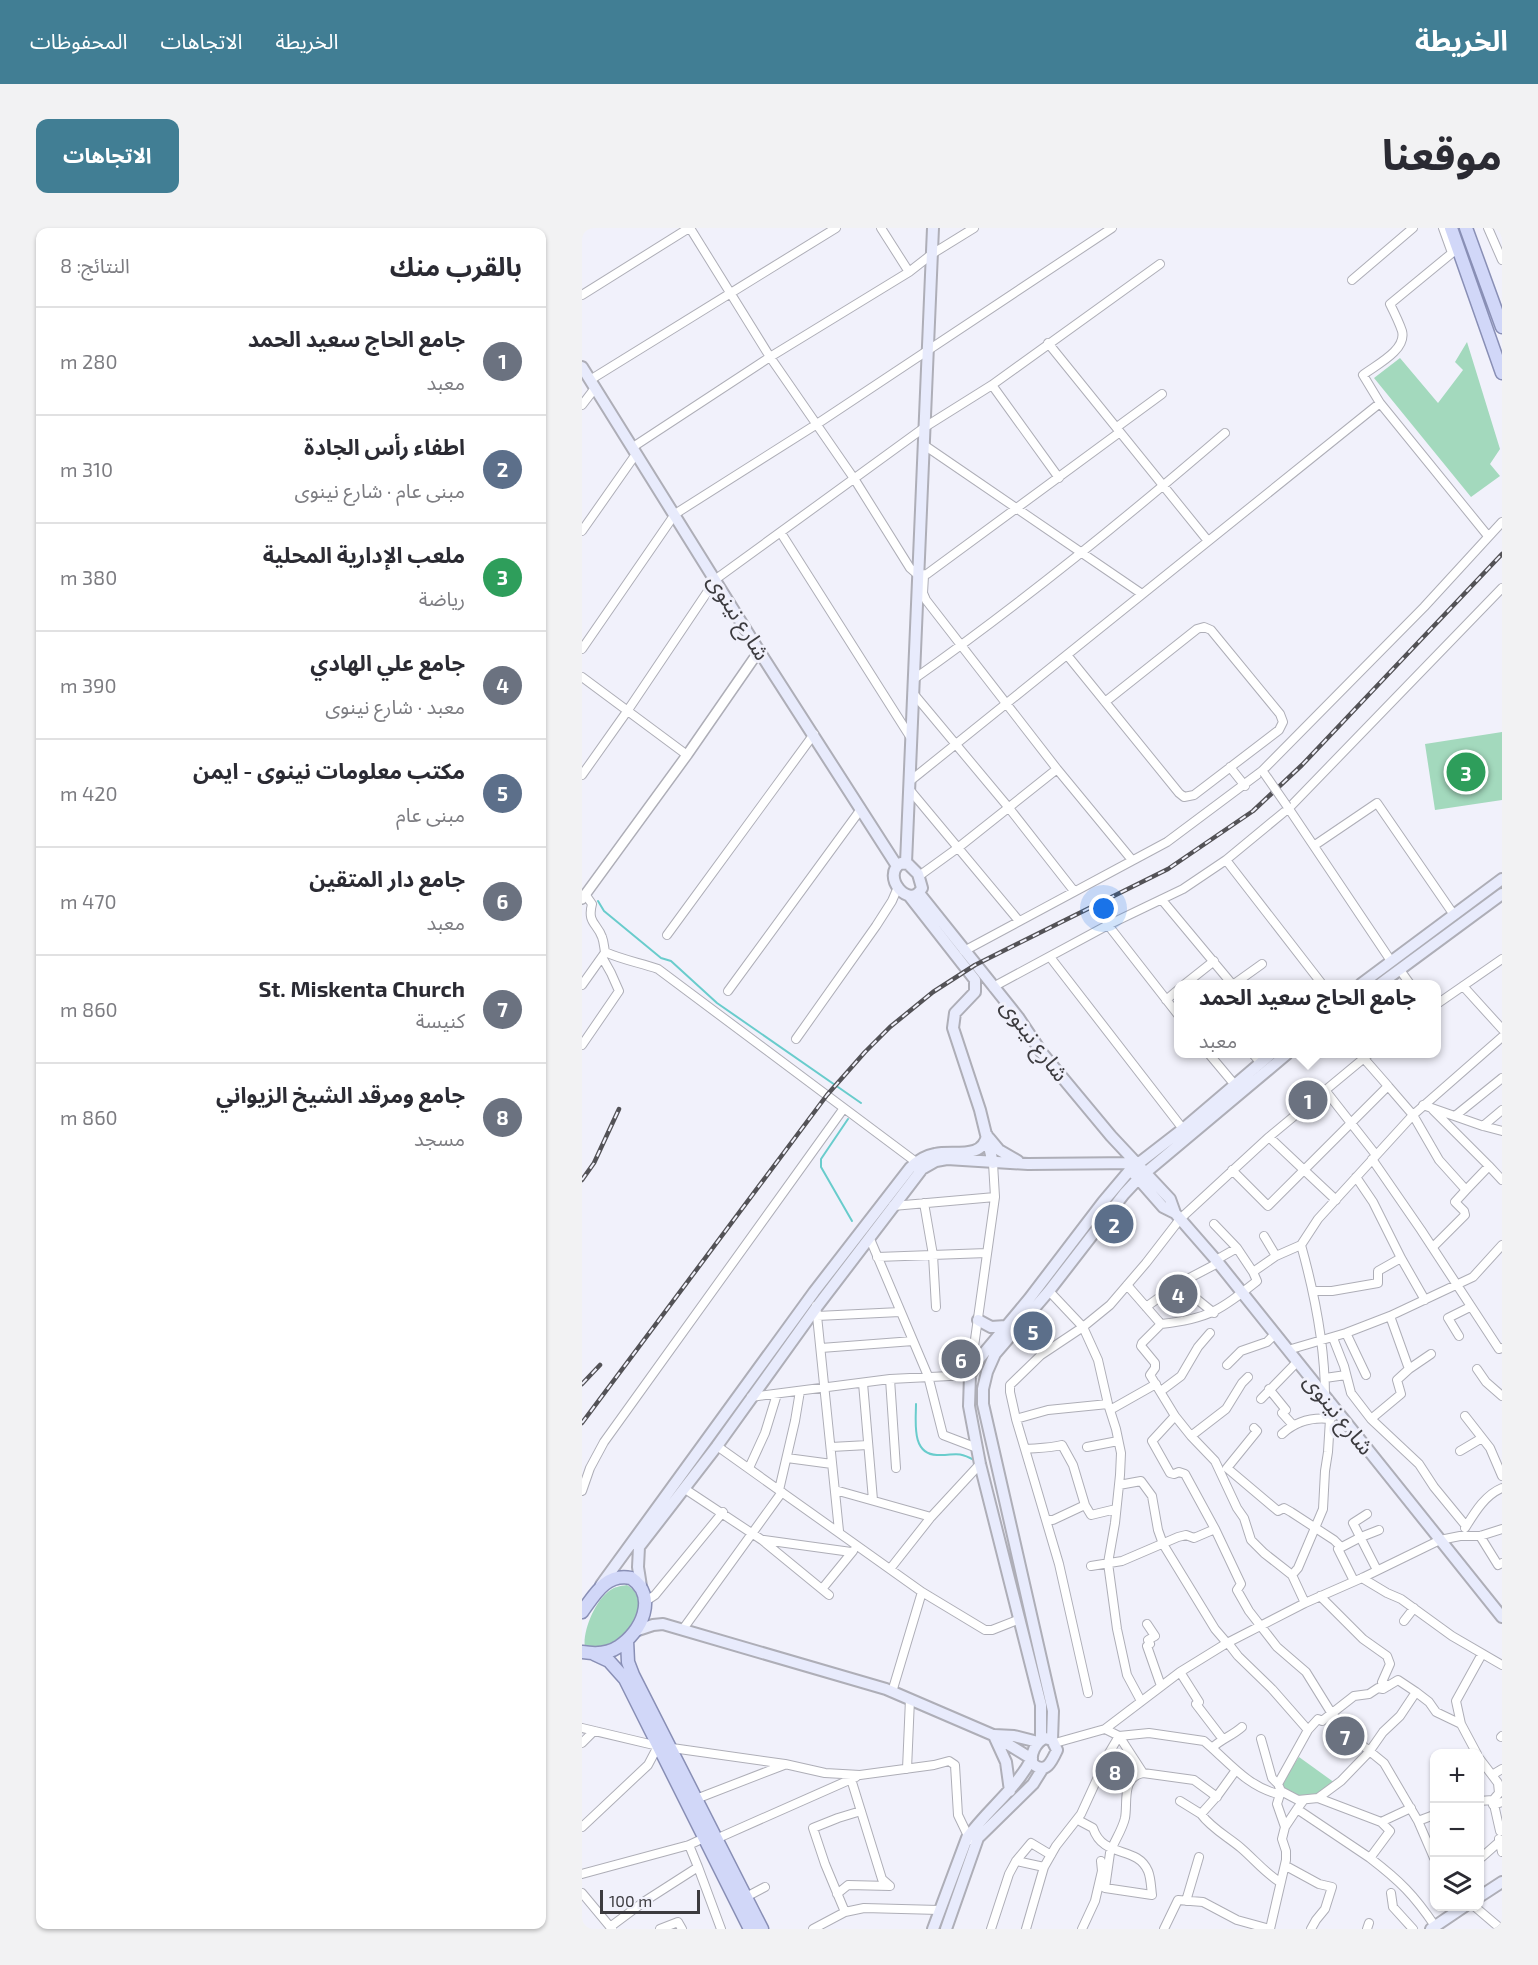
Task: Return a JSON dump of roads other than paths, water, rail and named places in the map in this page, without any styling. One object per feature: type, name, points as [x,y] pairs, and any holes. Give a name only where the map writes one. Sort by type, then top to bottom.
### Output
[{"type":"main road","points":[[901,865],[913,868],[919,876],[922,888],[914,895],[904,895],[893,876],[901,865],[909,785],[921,575],[933,228]]},
{"type":"main road","points":[[1451,228],[1455,251],[1502,373]]},
{"type":"main road","points":[[1466,228],[1502,327]]},
{"type":"main road","name":"شارع نينوى","points":[[582,367],[759,651],[861,809],[901,865]]},
{"type":"main road","points":[[1366,980],[1502,879]]},
{"type":"main road","points":[[1386,980],[1502,894]]},
{"type":"main road","points":[[914,895],[974,977],[976,988],[955,1013],[953,1028],[987,1135],[993,1163]]},
{"type":"main road","name":"شارع نينوى","points":[[914,895],[1018,1017],[1042,1053],[1138,1171],[1152,1196],[1177,1216],[1217,1262],[1325,1396],[1334,1416],[1440,1540],[1502,1617]]},
{"type":"main road","points":[[972,995],[985,993],[993,996],[1016,1021],[1023,1025]]},
{"type":"main road","points":[[946,1929],[976,1826],[1010,1791],[1031,1760],[1040,1741],[1042,1722],[1041,1705],[980,1464],[969,1406],[970,1375],[979,1359],[1006,1326],[1138,1171],[1235,1085],[1257,1058]]},
{"type":"main road","points":[[933,1929],[939,1910],[971,1841],[978,1838],[1033,1784],[1043,1768],[1052,1762],[1057,1750],[1054,1741],[1053,1711],[983,1404],[983,1389],[987,1372],[995,1354],[1049,1291],[1089,1229],[1124,1194],[1138,1171],[1281,1058]]},
{"type":"main road","points":[[582,1612],[814,1292],[916,1162],[974,1151],[982,1147],[987,1135]]},
{"type":"main road","points":[[987,1135],[994,1146],[1004,1154],[1015,1161],[1028,1164]]},
{"type":"main road","points":[[1043,1768],[1036,1767],[1031,1760],[993,1735],[892,1692],[663,1623],[650,1612],[646,1603],[638,1567],[639,1546],[685,1489],[893,1206],[919,1172],[935,1157],[993,1163],[1138,1171]]},
{"type":"main road","name":"شارع نينوى","points":[[1138,1171],[1170,1199],[1177,1216]]},
{"type":"main road","points":[[1124,1194],[1136,1192],[1152,1196]]},
{"type":"main road","points":[[978,1320],[991,1327],[1006,1326]]},
{"type":"main road","points":[[601,1585],[624,1576],[631,1578],[641,1586]]},
{"type":"main road","points":[[588,1653],[618,1648],[631,1635],[643,1617],[646,1603]]},
{"type":"main road","points":[[631,1635],[663,1623]]},
{"type":"main road","points":[[631,1635],[626,1654],[630,1669],[664,1747],[710,1839],[750,1929]]},
{"type":"main road","points":[[588,1653],[609,1661],[620,1673],[696,1799],[710,1839],[746,1897],[762,1929]]},
{"type":"main road","points":[[993,1735],[1040,1741],[1045,1738],[1054,1741]]},
{"type":"main road","points":[[993,1735],[1006,1762],[1010,1791]]},
{"type":"main road","points":[[1484,1894],[1502,1882]]},
{"type":"main road","points":[[1433,1928],[1452,1911]]},
{"type":"street","points":[[582,295],[690,228],[770,357],[855,480],[910,568],[921,575],[925,598],[1006,704],[1132,860]]},
{"type":"street","points":[[582,405],[592,384],[836,228]]},
{"type":"street","points":[[881,228],[909,272]]},
{"type":"street","points":[[582,531],[634,451],[770,357],[909,272],[932,254],[974,228]]},
{"type":"street","points":[[582,649],[675,514],[816,424],[1112,228]]},
{"type":"street","points":[[1352,280],[1413,228]]},
{"type":"street","points":[[1443,228],[1455,251],[1390,304],[1402,331],[1403,338],[1400,347],[1362,375],[1380,403],[1488,536]]},
{"type":"street","points":[[1488,228],[1502,260]]},
{"type":"street","points":[[582,775],[716,579],[925,427],[992,385],[1160,264]]},
{"type":"street","points":[[1048,344],[1208,541]]},
{"type":"street","points":[[992,385],[1059,478]]},
{"type":"street","points":[[921,575],[1059,478],[1162,394]]},
{"type":"street","points":[[1019,921],[909,785],[956,744],[1380,403]]},
{"type":"street","points":[[914,679],[962,646],[1082,552],[1225,433]]},
{"type":"street","points":[[924,445],[1142,594]]},
{"type":"street","points":[[964,951],[1167,842],[1263,772],[1424,607],[1502,522]]},
{"type":"street","points":[[781,533],[911,739]]},
{"type":"street","points":[[993,987],[1108,925],[1183,889],[1226,860],[1288,807],[1502,588]]},
{"type":"street","points":[[1067,655],[1182,796],[1188,798],[1279,730],[1283,719],[1209,628],[1202,627],[1106,702]]},
{"type":"street","points":[[582,1045],[619,991],[604,955],[602,934],[592,923],[590,912],[592,904],[584,896],[687,755],[759,651]]},
{"type":"street","points":[[582,677],[687,755]]},
{"type":"street","points":[[913,693],[1009,808],[1074,891]]},
{"type":"street","points":[[667,935],[814,734]]},
{"type":"street","points":[[1230,767],[1245,786]]},
{"type":"street","points":[[919,876],[1058,769]]},
{"type":"street","points":[[1263,772],[1315,845],[1391,961]]},
{"type":"street","points":[[1315,845],[1377,803],[1454,915]]},
{"type":"street","points":[[728,991],[861,809]]},
{"type":"street","points":[[1226,860],[1319,980]]},
{"type":"street","points":[[796,1039],[889,907],[898,887]]},
{"type":"street","points":[[1162,900],[1230,980]]},
{"type":"street","points":[[1108,925],[1174,1010]]},
{"type":"street","points":[[582,985],[604,955]]},
{"type":"street","points":[[604,955],[658,969],[916,1162]]},
{"type":"street","points":[[1050,957],[1183,1129]]},
{"type":"street","points":[[1441,1001],[1502,959]]},
{"type":"street","points":[[1194,980],[1214,962]]},
{"type":"street","points":[[1239,980],[1262,964]]},
{"type":"street","points":[[1400,970],[1407,980]]},
{"type":"street","points":[[1463,986],[1502,1029]]},
{"type":"street","points":[[1166,1000],[1174,993]]},
{"type":"street","points":[[1253,1272],[1276,1256],[1301,1245],[1318,1219],[1413,1115],[1427,1106],[1502,1038]]},
{"type":"street","points":[[1213,1058],[1235,1085]]},
{"type":"street","points":[[1088,1693],[1059,1564],[1016,1419],[1010,1385],[1041,1355],[1083,1327],[1110,1305],[1177,1216],[1361,1058]]},
{"type":"street","points":[[1366,1058],[1413,1115],[1439,1160],[1466,1190]]},
{"type":"street","points":[[1455,1116],[1502,1078]]},
{"type":"street","points":[[1232,1170],[1268,1206],[1388,1086]]},
{"type":"street","points":[[1325,1090],[1352,1123],[1470,1307],[1499,1349],[1502,1348]]},
{"type":"street","points":[[1427,1106],[1502,1131]]},
{"type":"street","points":[[1427,1106],[1502,1180]]},
{"type":"street","points":[[582,1491],[590,1468],[604,1442],[844,1108]]},
{"type":"street","points":[[1484,1126],[1502,1110]]},
{"type":"street","points":[[1269,1137],[1336,1200]]},
{"type":"street","points":[[751,1397],[890,1379],[970,1375],[995,1197],[993,1163]]},
{"type":"street","points":[[1433,1247],[1465,1215],[1455,1203],[1489,1166]]},
{"type":"street","points":[[1356,1177],[1374,1202],[1401,1258],[1425,1300]]},
{"type":"street","points":[[893,1206],[995,1197]]},
{"type":"street","points":[[924,1203],[933,1254],[936,1307]]},
{"type":"street","points":[[1214,1224],[1237,1248],[1257,1281],[1214,1312],[1189,1321],[1161,1324],[1141,1346],[1155,1363],[1155,1368],[1150,1375],[1175,1416],[1215,1461],[1244,1518],[1251,1540],[1264,1554],[1292,1575],[1305,1603]]},
{"type":"street","points":[[1264,1236],[1276,1256]]},
{"type":"street","points":[[870,1239],[928,1376],[944,1435],[977,1448]]},
{"type":"street","points":[[1301,1245],[1313,1291],[1322,1341],[1325,1396]]},
{"type":"street","points":[[1288,1350],[1333,1338],[1390,1316],[1473,1277],[1502,1245]]},
{"type":"street","points":[[1146,1307],[1178,1284],[1237,1248]]},
{"type":"street","points":[[877,1257],[987,1253]]},
{"type":"street","points":[[1313,1291],[1332,1291],[1378,1282],[1378,1271],[1401,1258]]},
{"type":"street","points":[[1178,1284],[1214,1312]]},
{"type":"street","points":[[1127,1285],[1161,1324]]},
{"type":"street","points":[[1049,1291],[1083,1327],[1098,1360],[1121,1453],[1108,1563],[1117,1629],[1127,1675],[1141,1701]]},
{"type":"street","points":[[814,1292],[839,1531]]},
{"type":"street","points":[[1459,1336],[1448,1318],[1470,1307]]},
{"type":"street","points":[[817,1312],[900,1312]]},
{"type":"street","points":[[1390,1316],[1409,1369]]},
{"type":"street","points":[[1161,1391],[1181,1376],[1198,1347],[1210,1333]]},
{"type":"street","points":[[1346,1333],[1366,1375]]},
{"type":"street","points":[[1227,1365],[1241,1351],[1267,1342],[1275,1334]]},
{"type":"street","points":[[1333,1338],[1351,1393],[1371,1419],[1419,1464],[1467,1526]]},
{"type":"street","points":[[821,1348],[913,1341]]},
{"type":"street","points":[[1371,1419],[1401,1394],[1397,1380],[1431,1354]]},
{"type":"street","points":[[1261,1399],[1297,1362]]},
{"type":"street","points":[[1476,1369],[1486,1382],[1502,1396]]},
{"type":"street","points":[[1325,1378],[1346,1375]]},
{"type":"street","points":[[1191,1436],[1226,1409],[1248,1377]]},
{"type":"street","points":[[890,1379],[896,1468]]},
{"type":"street","points":[[863,1383],[873,1500]]},
{"type":"street","points":[[1016,1419],[1048,1410],[1109,1407],[1156,1383]]},
{"type":"street","points":[[1269,1389],[1284,1406],[1286,1410],[1282,1413],[1292,1424]]},
{"type":"street","points":[[683,1629],[781,1491],[800,1391]]},
{"type":"street","points":[[749,1468],[765,1433],[777,1394]]},
{"type":"street","points":[[1175,1416],[1152,1441],[1170,1473],[1185,1474],[1241,1584],[1237,1590],[1277,1647],[1306,1672],[1332,1714],[1369,1752],[1384,1763],[1418,1821],[1434,1857]]},
{"type":"street","points":[[1282,1434],[1292,1424],[1334,1416],[1324,1471],[1323,1509],[1298,1568],[1292,1575]]},
{"type":"street","points":[[1465,1416],[1500,1463],[1502,1476]]},
{"type":"street","points":[[1254,1428],[1257,1431],[1227,1468],[1278,1510],[1284,1508],[1334,1540],[1341,1547],[1338,1550]]},
{"type":"street","points":[[1460,1451],[1482,1438]]},
{"type":"street","points":[[1087,1447],[1118,1441]]},
{"type":"street","points":[[831,1447],[868,1445]]},
{"type":"street","points":[[1026,1449],[1062,1445],[1073,1465],[1085,1505],[1091,1515],[1116,1509]]},
{"type":"street","points":[[717,1446],[922,1592],[985,1630],[992,1630],[1020,1619]]},
{"type":"street","points":[[787,1458],[832,1464]]},
{"type":"street","points":[[890,1569],[931,1516],[980,1464]]},
{"type":"street","points":[[1119,1485],[1141,1481],[1152,1496],[1163,1544],[1215,1629],[1308,1730]]},
{"type":"street","points":[[1460,1536],[1492,1492],[1502,1488]]},
{"type":"street","points":[[685,1489],[723,1512],[762,1540],[825,1592],[851,1552],[858,1546]]},
{"type":"street","points":[[836,1490],[931,1516]]},
{"type":"street","points":[[1046,1520],[1053,1520],[1085,1505]]},
{"type":"street","points":[[646,1603],[723,1512]]},
{"type":"street","points":[[1367,1514],[1353,1523],[1377,1570]]},
{"type":"street","points":[[1090,1566],[1122,1561],[1186,1535],[1194,1538],[1215,1529]]},
{"type":"street","points":[[1054,1741],[1105,1729],[1180,1672],[1228,1643],[1305,1603],[1440,1540],[1460,1536],[1480,1536],[1502,1529]]},
{"type":"street","points":[[1338,1550],[1379,1530]]},
{"type":"street","points":[[1480,1536],[1501,1566]]},
{"type":"street","points":[[762,1540],[851,1552]]},
{"type":"street","points":[[1338,1550],[1358,1579],[1414,1608],[1431,1622],[1502,1665]]},
{"type":"street","points":[[892,1692],[922,1592]]},
{"type":"street","points":[[1320,1596],[1363,1639],[1387,1656],[1390,1664],[1382,1682],[1388,1686]]},
{"type":"street","points":[[1404,1621],[1414,1608]]},
{"type":"street","points":[[1147,1624],[1155,1636],[1148,1640],[1150,1644],[1147,1646],[1161,1686]]},
{"type":"street","points":[[1474,1749],[1461,1724],[1456,1701],[1482,1654]]},
{"type":"street","points":[[1180,1672],[1199,1702],[1196,1704],[1222,1738]]},
{"type":"street","points":[[1119,1736],[1149,1733],[1204,1742],[1256,1786],[1278,1794],[1308,1730],[1318,1719],[1322,1721],[1354,1696],[1369,1694],[1378,1688],[1383,1689],[1398,1680],[1429,1702],[1436,1712],[1461,1724]]},
{"type":"street","points":[[1261,1739],[1272,1778],[1280,1787],[1298,1800],[1318,1798],[1341,1781],[1369,1752],[1383,1732],[1400,1716],[1416,1692]]},
{"type":"street","points":[[908,1769],[910,1699]]},
{"type":"street","points":[[1212,1748],[1222,1738],[1232,1735],[1242,1727]]},
{"type":"street","points":[[582,1728],[664,1747],[785,1764],[825,1773],[860,1775],[949,1761],[955,1765],[958,1815],[971,1841]]},
{"type":"street","points":[[1105,1729],[1119,1736],[1143,1773]]},
{"type":"street","points":[[582,1743],[594,1731]]},
{"type":"street","points":[[1026,1929],[1044,1867],[1056,1846],[1078,1820],[1119,1736]]},
{"type":"street","points":[[582,1827],[664,1747]]},
{"type":"street","points":[[696,1799],[785,1764]]},
{"type":"street","points":[[1484,1765],[1498,1783],[1499,1793],[1496,1803],[1502,1852]]},
{"type":"street","points":[[1492,1775],[1502,1769]]},
{"type":"street","points":[[1202,1814],[1236,1770]]},
{"type":"street","points":[[1082,1929],[1095,1901],[1111,1849],[1125,1818],[1126,1790],[1138,1774],[1194,1780],[1217,1797]]},
{"type":"street","points":[[582,1874],[710,1839],[860,1775]]},
{"type":"street","points":[[837,1894],[848,1885],[890,1886],[882,1879],[851,1779]]},
{"type":"street","points":[[1280,1787],[1276,1804],[1285,1827]]},
{"type":"street","points":[[1318,1798],[1381,1822],[1390,1832],[1370,1858]]},
{"type":"street","points":[[1164,1929],[1178,1900],[1203,1902],[1237,1920],[1270,1929],[1280,1882],[1286,1866],[1286,1851],[1282,1839],[1285,1827],[1303,1801]]},
{"type":"street","points":[[1180,1802],[1202,1814],[1207,1822],[1280,1882]]},
{"type":"street","points":[[1381,1822],[1411,1808]]},
{"type":"street","points":[[1297,1809],[1370,1858],[1405,1886],[1419,1902],[1433,1928]]},
{"type":"street","points":[[845,1912],[813,1828],[861,1811]]},
{"type":"street","points":[[1418,1821],[1430,1816]]},
{"type":"street","points":[[1078,1820],[1093,1828],[1097,1839],[1111,1849],[1125,1852],[1142,1862],[1148,1871],[1152,1895],[1106,1888],[1105,1871],[1101,1861]]},
{"type":"street","points":[[1484,1855],[1499,1842]]},
{"type":"street","points":[[991,1929],[1009,1874],[1016,1861],[1031,1843],[1051,1855]]},
{"type":"street","points":[[689,1845],[721,1929]]},
{"type":"street","points":[[1186,1901],[1199,1857]]},
{"type":"street","points":[[1016,1861],[1044,1867]]},
{"type":"street","points":[[1286,1866],[1319,1884],[1332,1887],[1325,1909],[1311,1929]]},
{"type":"street","points":[[598,1929],[609,1926],[698,1867]]},
{"type":"street","points":[[746,1897],[765,1887]]},
{"type":"street","points":[[582,1893],[609,1926]]},
{"type":"street","points":[[1391,1893],[1393,1907],[1413,1929]]},
{"type":"street","points":[[813,1929],[845,1912],[864,1908],[939,1910]]},
{"type":"street","points":[[1480,1911],[1501,1929]]},
{"type":"street","points":[[660,1929],[678,1922],[682,1929]]},
{"type":"waterway","points":[[598,901],[604,911],[661,958],[671,961],[717,1003],[861,1103]]},
{"type":"waterway","points":[[848,1119],[821,1159],[821,1167],[852,1221]]},
{"type":"waterway","points":[[916,1404],[917,1436],[923,1449],[937,1455],[959,1454],[974,1460]]},
{"type":"railway","points":[[582,1423],[827,1095],[890,1027],[933,992],[975,965],[1168,869],[1253,811],[1302,765],[1502,554]]},
{"type":"railway","points":[[582,1180],[594,1163],[619,1109]]},
{"type":"railway","points":[[582,1384],[600,1365]]},
{"type":"place","name":"ملعب الإدارية المحلية","points":[[1466,772]]},
{"type":"place","name":"جامع الحاج سعيد الحمد","points":[[1308,1100]]},
{"type":"place","name":"اطفاء رأس الجادة","points":[[1114,1224]]},
{"type":"place","name":"جامع علي الهادي","points":[[1178,1294]]},
{"type":"place","name":"مكتب معلومات نينوى - ايمن","points":[[1033,1331]]},
{"type":"place","name":"جامع دار المتقين","points":[[961,1359]]},
{"type":"place","name":"St. Miskenta Church","points":[[1345,1736]]},
{"type":"place","name":"جامع ومرقد الشيخ الزيواني","points":[[1115,1771]]}]
